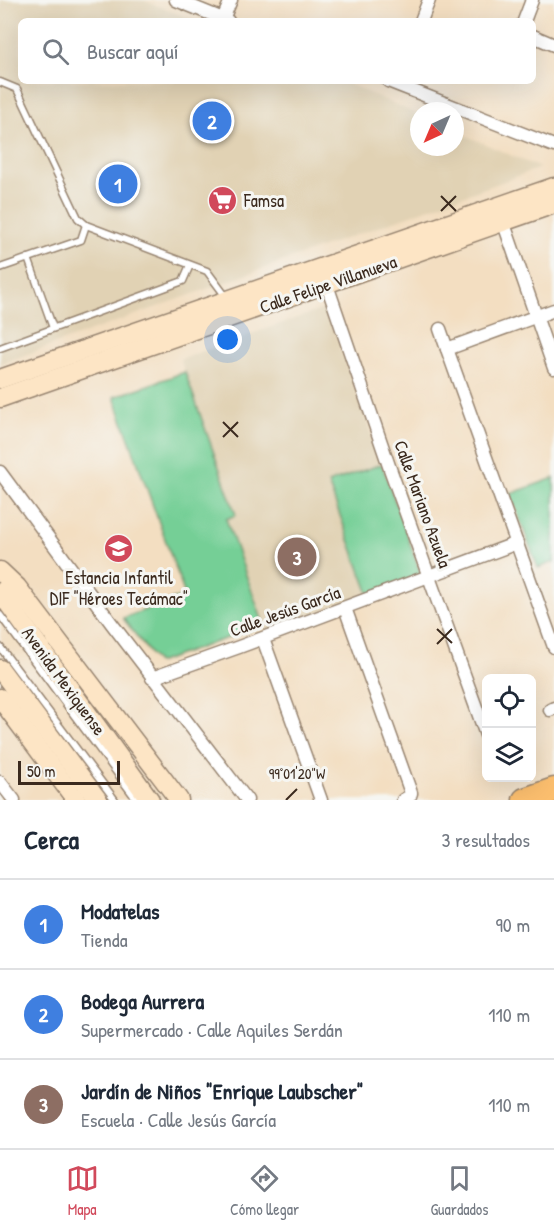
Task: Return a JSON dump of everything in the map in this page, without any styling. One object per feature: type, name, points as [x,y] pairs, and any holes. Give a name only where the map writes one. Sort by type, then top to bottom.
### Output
[{"type":"highway","points":[[525,800],[554,790]]},
{"type":"main road","name":"Calle Felipe Villanueva","points":[[0,398],[327,285],[503,221],[554,187]]},
{"type":"main road","name":"Calle Felipe Villanueva","points":[[0,379],[230,301],[521,207],[554,204]]},
{"type":"main road","points":[[0,571],[17,587],[178,800]]},
{"type":"main road","name":"Avenida Mexiquense","points":[[0,592],[150,800]]},
{"type":"main road","points":[[0,669],[98,800]]},
{"type":"main road","points":[[0,698],[76,800]]},
{"type":"street","points":[[176,0],[221,18]]},
{"type":"street","points":[[226,18],[231,0]]},
{"type":"street","points":[[422,18],[429,0]]},
{"type":"street","points":[[525,18],[532,0]]},
{"type":"street","points":[[536,37],[554,45]]},
{"type":"street","points":[[398,84],[554,146]]},
{"type":"street","points":[[503,221],[554,368]]},
{"type":"street","name":"Calle Mariano Azuela","points":[[327,285],[389,466],[484,728]]},
{"type":"street","points":[[447,350],[554,310]]},
{"type":"street","points":[[440,329],[517,543],[548,610],[554,647]]},
{"type":"street","points":[[0,472],[152,678],[247,800]]},
{"type":"street","name":"Calle Jesús García","points":[[152,678],[263,639],[517,543]]},
{"type":"street","points":[[345,608],[411,793],[403,800]]},
{"type":"street","points":[[263,639],[321,800]]},
{"type":"street","points":[[0,782],[14,800]]},
{"type":"lane","points":[[0,82],[17,89],[78,218],[86,225],[207,271],[230,301]]},
{"type":"lane","points":[[0,268],[81,240],[86,225]]},
{"type":"lane","points":[[28,258],[53,328]]},
{"type":"lane","points":[[0,348],[183,281],[190,265]]},
{"type":"lane","points":[[0,615],[137,800]]},
{"type":"lane","points":[[0,647],[115,800]]},
{"type":"shaded area","points":[[0,0],[143,0],[188,18],[18,18],[18,84],[349,84],[410,111],[410,156],[464,156],[464,135],[540,168],[0,364]]},
{"type":"shaded area","points":[[326,308],[382,464],[328,483],[369,594],[267,631],[226,519],[236,515],[180,359]]},
{"type":"green space","points":[[185,372],[236,515],[226,519],[264,625],[157,663],[123,618],[185,595],[114,397]]},
{"type":"green space","points":[[382,464],[421,575],[369,594],[328,483]]},
{"type":"green space","points":[[554,478],[554,562],[538,568],[510,494]]},
{"type":"place","name":"Bodega Aurrera","points":[[212,121]]},
{"type":"place","name":"Modatelas","points":[[118,184]]},
{"type":"place","name":"Famsa","points":[[223,200]]},
{"type":"place","name":"Estancia Infantil DIF \"Héroes Tecámac\"","points":[[119,548]]},
{"type":"place","name":"Jardín de Niños \"Enrique Laubscher\"","points":[[297,557]]}]
